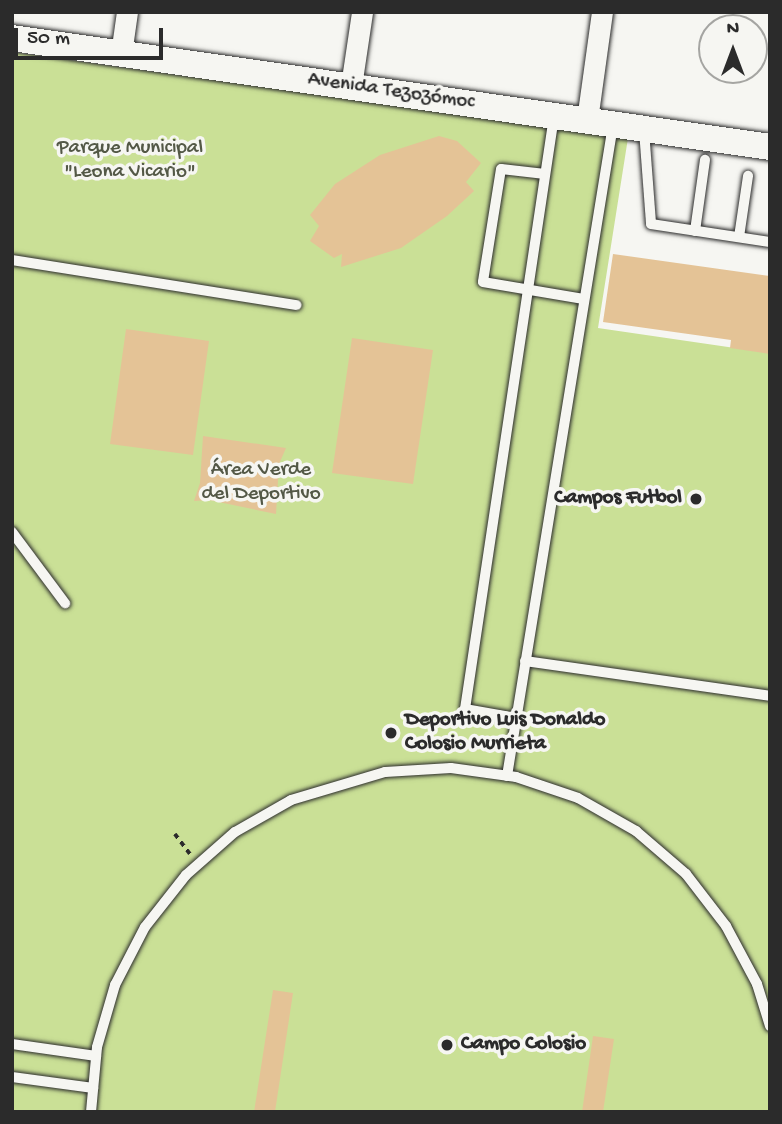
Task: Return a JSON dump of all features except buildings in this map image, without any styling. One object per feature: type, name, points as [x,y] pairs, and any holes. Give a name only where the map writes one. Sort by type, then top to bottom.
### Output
[{"type":"street","points":[[121,54],[127,12]]},
{"type":"street","points":[[351,86],[362,12]]},
{"type":"street","points":[[587,120],[603,12]]},
{"type":"street","name":"Avenida Tezozómoc","points":[[13,42],[121,54],[770,147]]},
{"type":"lane","points":[[516,718],[465,709],[554,116]]},
{"type":"lane","points":[[507,776],[613,124]]},
{"type":"lane","points":[[644,128],[651,224],[770,242]]},
{"type":"lane","points":[[695,231],[705,160]]},
{"type":"lane","points":[[545,174],[501,169],[483,282],[584,299]]},
{"type":"lane","points":[[739,237],[748,176]]},
{"type":"lane","points":[[12,260],[296,305]]},
{"type":"lane","points":[[12,531],[65,603]]},
{"type":"lane","points":[[525,662],[770,696]]},
{"type":"lane","points":[[91,1112],[96,1056],[105,1016],[129,955],[164,900],[198,864],[262,815],[353,778],[429,768],[507,776],[578,798],[662,851],[726,926],[757,984],[770,1026]]},
{"type":"lane","points":[[12,1044],[96,1056]]},
{"type":"lane","points":[[12,1077],[93,1088]]},
{"type":"path","points":[[174,834],[198,864]]},
{"type":"green space","name":"Deportivo Luis Donaldo Colosio Murrieta","points":[[12,52],[628,138],[598,328],[770,353],[770,1112],[12,1112]]},
{"type":"place","name":"Campos Futbol","points":[[696,499]]},
{"type":"place","name":"Deportivo Luis Donaldo Colosio Murrieta","points":[[391,733]]},
{"type":"place","name":"Campo Colosio","points":[[447,1045]]},
{"type":"park label","name":"Parque Municipal \"Leona Vicario\"","points":[[130,161]]},
{"type":"park label","name":"Área Verde del Deportivo","points":[[261,483]]}]
